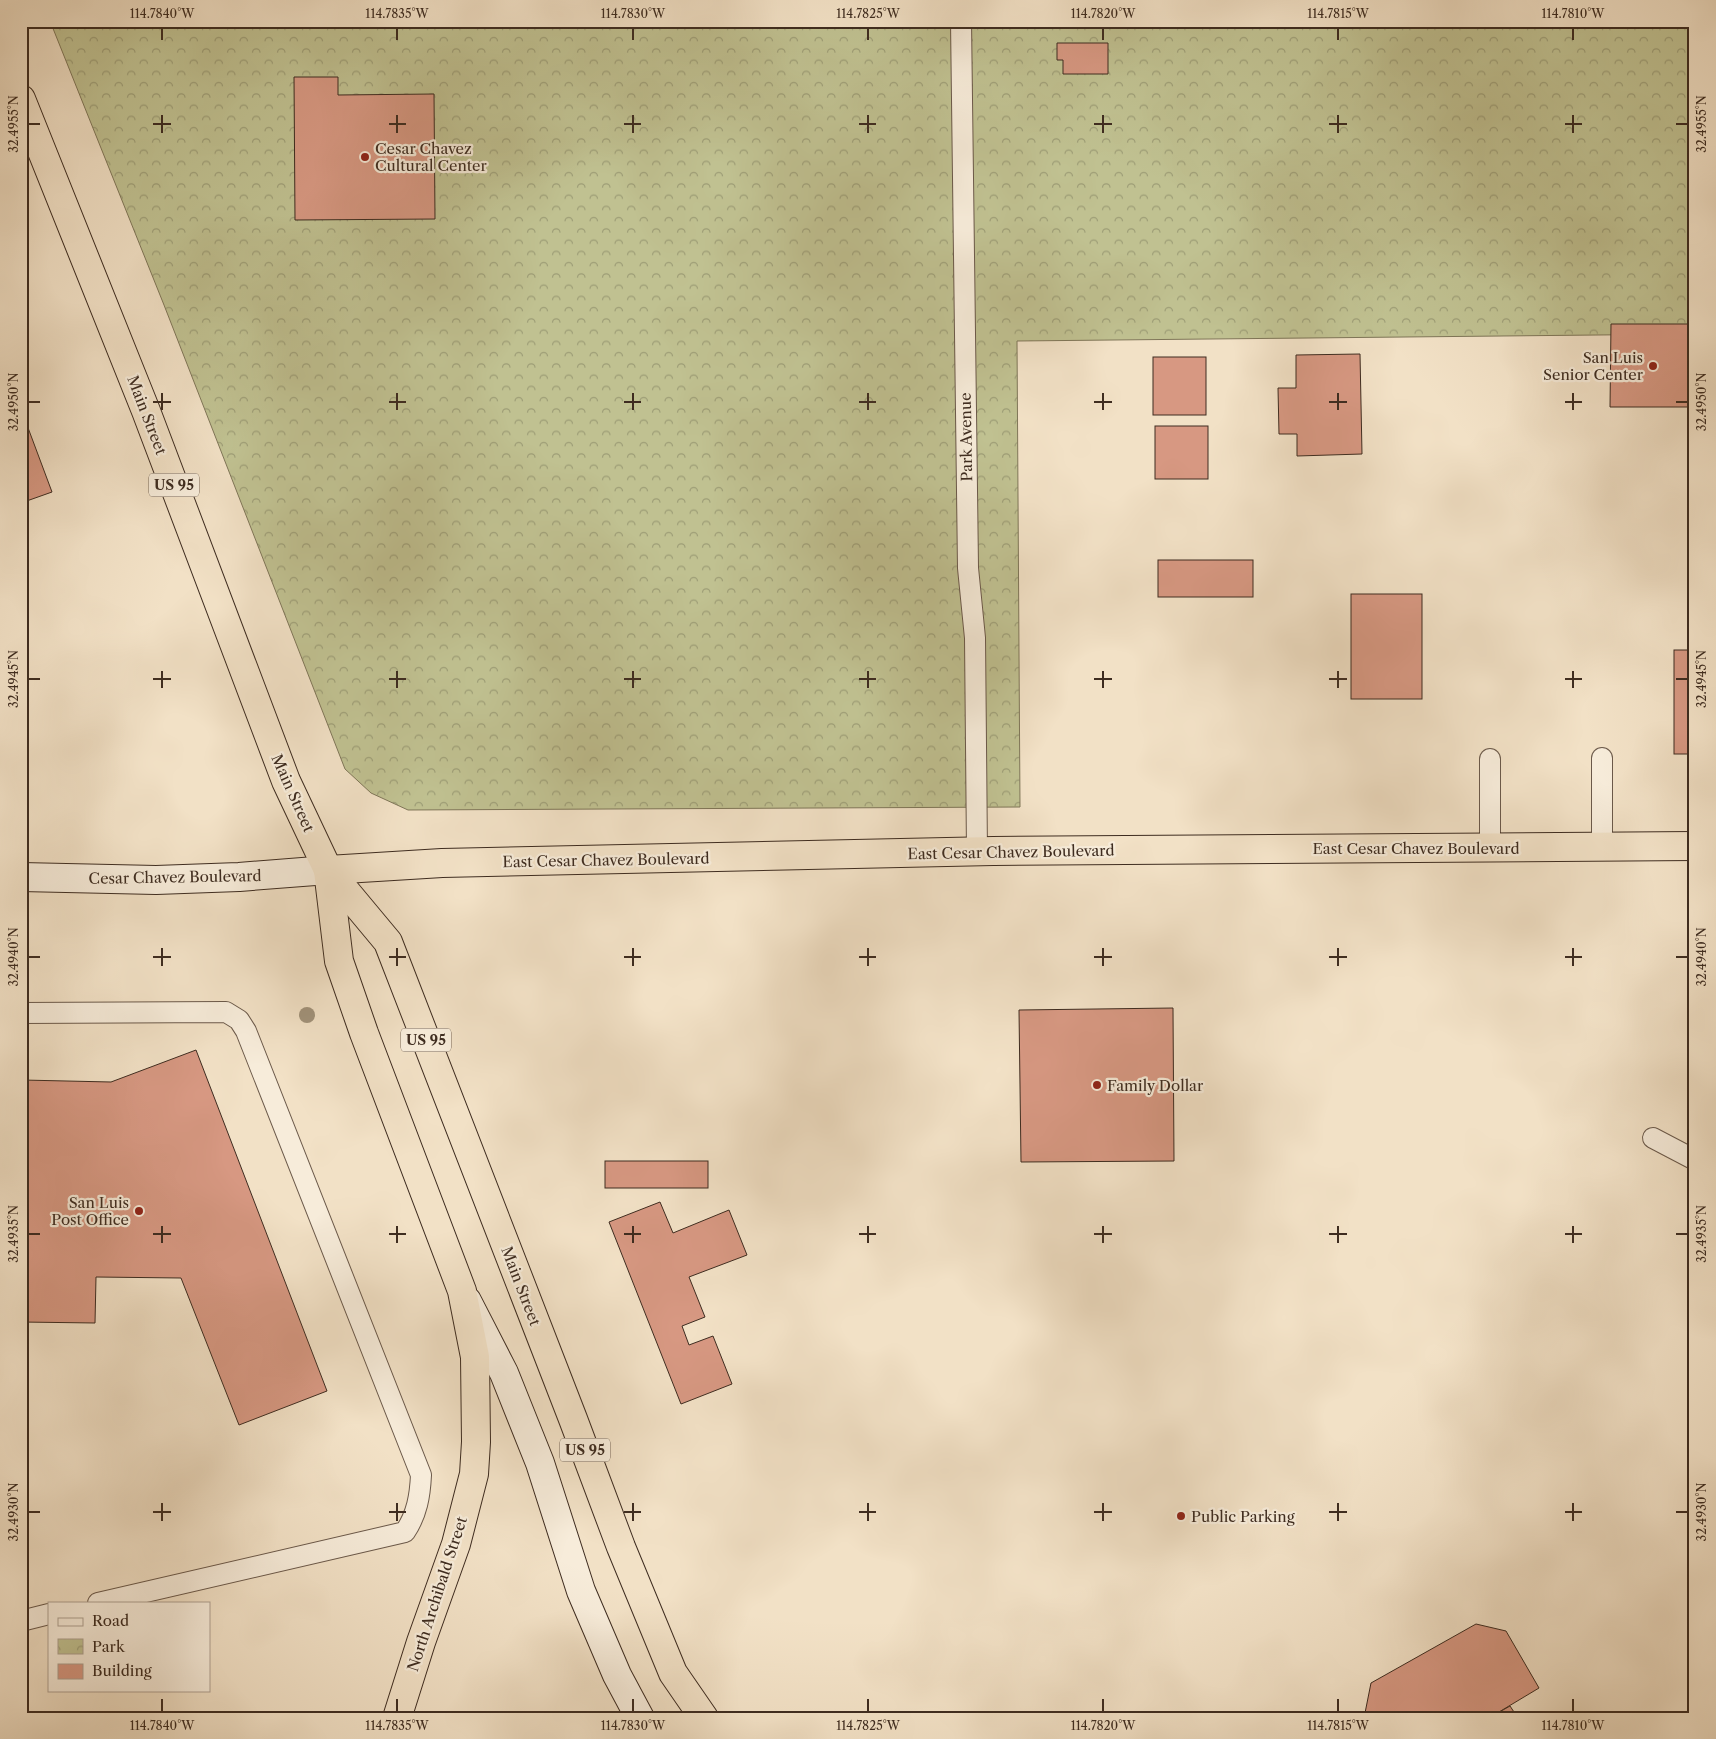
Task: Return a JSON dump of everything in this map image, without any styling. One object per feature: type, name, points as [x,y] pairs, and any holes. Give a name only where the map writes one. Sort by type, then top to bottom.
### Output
[{"type":"highway","name":"Main Street","points":[[21,99],[146,411],[286,781],[328,870],[388,942],[621,1547],[672,1673]]},
{"type":"highway","name":"East Cesar Chavez Boulevard","points":[[328,870],[442,863],[977,852],[1695,846]]},
{"type":"highway","name":"Main Street","points":[[328,870],[340,961],[364,1033],[462,1291]]},
{"type":"highway","name":"North Archibald Street","points":[[397,1718],[421,1642],[456,1544],[474,1474],[476,1442],[475,1357],[462,1291]]},
{"type":"highway","name":"US 95","points":[[672,1673],[704,1718]]},
{"type":"main road","name":"Cesar Chavez Boulevard","points":[[21,877],[156,880],[239,877],[328,870]]},
{"type":"main road","name":"Main Street","points":[[462,1291],[504,1373],[540,1463],[581,1591],[617,1674],[640,1718]]},
{"type":"main road","name":"Main Street","points":[[672,1673],[688,1718]]},
{"type":"lane","name":"Park Avenue","points":[[961,21],[968,568],[976,638],[977,852]]},
{"type":"lane","points":[[1602,758],[1602,846]]},
{"type":"lane","points":[[1490,759],[1490,847]]},
{"type":"lane","points":[[21,1013],[226,1012],[239,1020],[246,1031],[421,1475],[420,1496],[413,1521],[405,1532],[102,1602]]},
{"type":"lane","points":[[1653,1138],[1695,1160]]},
{"type":"lane","points":[[21,1621],[48,1614]]},
{"type":"green space","points":[[50,21],[1695,21],[1695,334],[1017,341],[1020,807],[408,810],[371,793],[345,769],[164,305]]},
{"type":"building","points":[[1057,43],[1108,43],[1108,74],[1063,74],[1063,60],[1057,60]]},
{"type":"building","name":"Cesar Chavez Cultural Center","points":[[294,77],[338,77],[338,95],[434,94],[435,219],[295,220]]},
{"type":"building","name":"San Luis Senior Center","points":[[1611,324],[1695,324],[1695,407],[1610,407]]},
{"type":"building","points":[[1360,354],[1362,454],[1297,456],[1297,434],[1279,434],[1278,388],[1296,388],[1296,355]]},
{"type":"building","points":[[1153,357],[1206,357],[1206,415],[1153,415]]},
{"type":"building","points":[[21,409],[52,492],[21,503]]},
{"type":"building","points":[[1155,426],[1208,426],[1208,479],[1155,479]]},
{"type":"building","points":[[1158,560],[1253,560],[1253,597],[1158,597]]},
{"type":"building","points":[[1351,594],[1422,594],[1422,699],[1351,699]]},
{"type":"building","points":[[1674,650],[1695,650],[1695,754],[1674,754]]},
{"type":"building","name":"Family Dollar","points":[[1173,1008],[1174,1161],[1021,1162],[1019,1010]]},
{"type":"building","name":"San Luis Post Office","points":[[196,1050],[327,1391],[239,1425],[181,1278],[96,1277],[95,1323],[21,1322],[22,1080],[111,1082]]},
{"type":"building","points":[[605,1161],[708,1161],[708,1188],[605,1188]]},
{"type":"building","points":[[660,1202],[673,1233],[729,1210],[747,1255],[689,1277],[705,1317],[682,1326],[689,1345],[713,1336],[732,1384],[681,1404],[609,1222]]},
{"type":"building","points":[[1476,1624],[1506,1631],[1539,1688],[1489,1718],[1364,1718],[1371,1683]]},
{"type":"building","points":[[1510,1706],[1518,1718],[1489,1718]]},
{"type":"place","name":"Cesar Chavez Cultural Center","points":[[365,157]]},
{"type":"place","name":"San Luis Senior Center","points":[[1653,366]]},
{"type":"place","name":"Family Dollar","points":[[1097,1085]]},
{"type":"place","name":"San Luis Post Office","points":[[139,1211]]},
{"type":"place","name":"Public Parking","points":[[1181,1516]]}]
